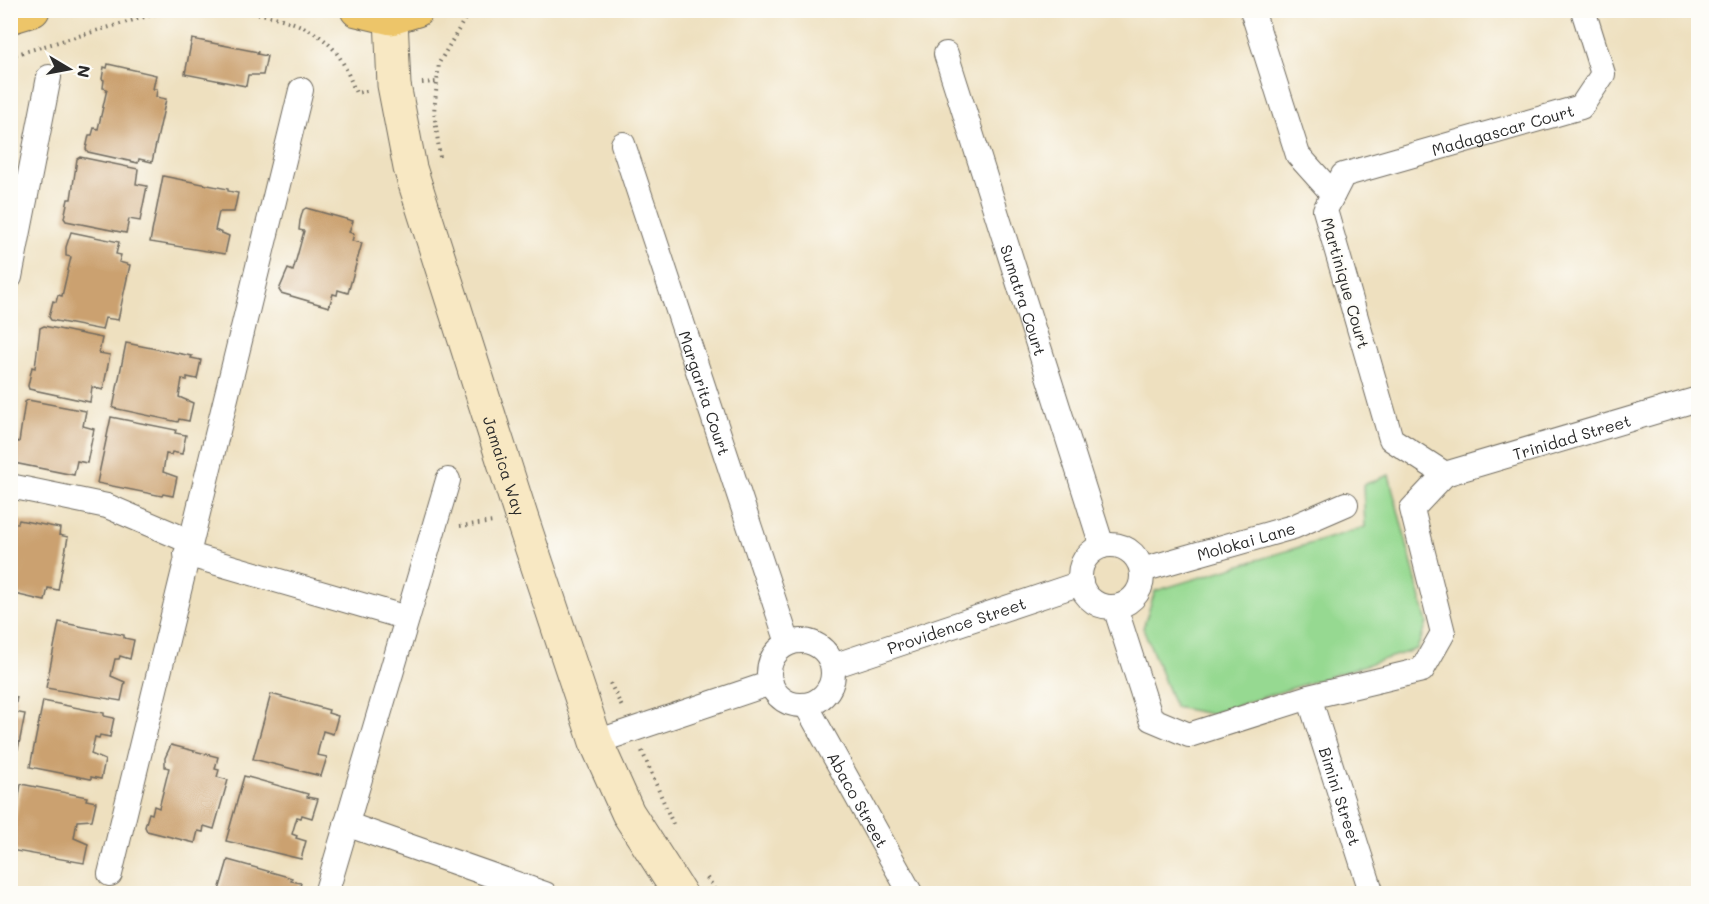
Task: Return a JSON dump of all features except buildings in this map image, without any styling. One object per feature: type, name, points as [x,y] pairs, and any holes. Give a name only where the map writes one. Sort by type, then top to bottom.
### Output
[{"type":"main road","points":[[10,17],[33,10]]},
{"type":"main road","points":[[357,10],[404,14]]},
{"type":"street","name":"Martinique Court","points":[[1252,10],[1298,154],[1333,194],[1325,210],[1391,439],[1445,474]]},
{"type":"street","name":"Madagascar Court","points":[[1333,194],[1343,175],[1581,107],[1603,74],[1583,10]]},
{"type":"street","name":"Jamaica Way","points":[[404,14],[394,85],[398,116],[413,179],[596,742],[628,813],[692,884]]},
{"type":"street","name":"Sumatra Court","points":[[946,54],[1102,546]]},
{"type":"street","points":[[10,277],[49,77]]},
{"type":"street","points":[[110,874],[301,90]]},
{"type":"street","name":"Margarita Court","points":[[623,144],[788,643]]},
{"type":"street","name":"Trinidad Street","points":[[1445,474],[1698,399]]},
{"type":"street","points":[[1114,607],[1151,719],[1189,735],[1309,698],[1422,670],[1443,633],[1412,509],[1445,474]]},
{"type":"street","points":[[326,894],[448,480]]},
{"type":"street","points":[[10,486],[107,506],[188,547],[407,618]]},
{"type":"street","name":"Molokai Lane","points":[[1142,570],[1293,527],[1346,504]]},
{"type":"street","points":[[1112,544],[1126,548],[1135,555],[1142,570],[1142,580],[1136,595],[1128,603],[1104,607],[1093,601],[1081,583],[1084,561],[1091,552],[1102,546],[1112,544]]},
{"type":"street","name":"Providence Street","points":[[833,666],[1081,583]]},
{"type":"street","points":[[799,640],[812,642],[822,648],[833,666],[833,677],[828,691],[820,699],[806,705],[795,705],[782,699],[771,683],[769,672],[771,661],[777,651],[788,643],[799,640]]},
{"type":"street","points":[[596,742],[771,683]]},
{"type":"street","name":"Bimini Street","points":[[1309,698],[1372,894]]},
{"type":"street","name":"Abaco Street","points":[[806,705],[911,894]]},
{"type":"street","points":[[346,824],[545,894]]},
{"type":"path","points":[[10,56],[151,15],[177,10]]},
{"type":"path","points":[[228,10],[248,11],[288,21],[320,36],[336,51],[356,93],[394,85],[436,82]]},
{"type":"path","points":[[441,164],[434,112],[439,63],[470,10]]},
{"type":"path","points":[[436,521],[463,527],[494,522]]},
{"type":"path","points":[[609,680],[633,729],[675,828]]},
{"type":"path","points":[[692,884],[719,894]]},
{"type":"green space","points":[[1389,475],[1427,623],[1417,649],[1210,714],[1175,707],[1143,628],[1155,591],[1365,527],[1363,485]]}]
